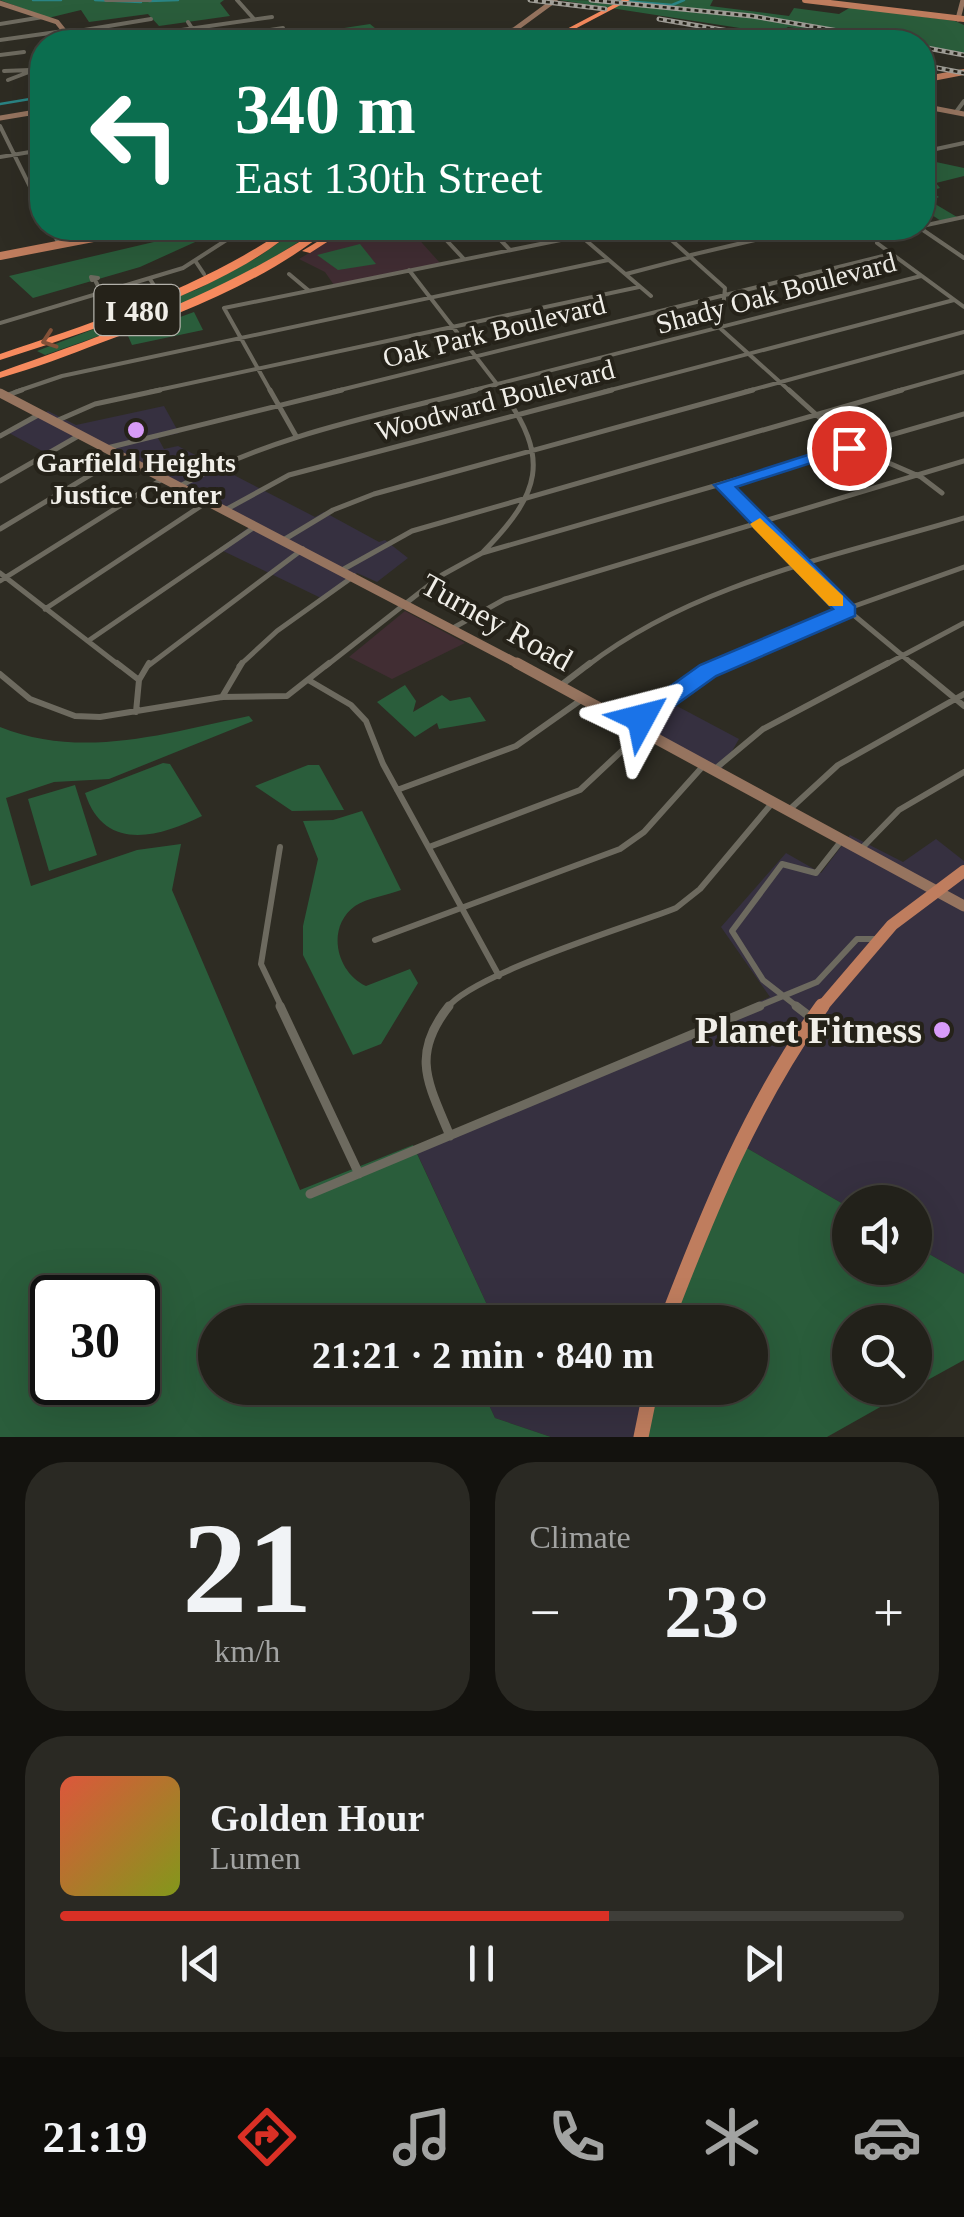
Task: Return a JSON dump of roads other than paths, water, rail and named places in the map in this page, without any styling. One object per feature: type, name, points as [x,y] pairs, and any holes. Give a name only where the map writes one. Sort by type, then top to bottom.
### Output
[{"type":"highway","points":[[583,30],[627,0]]},
{"type":"highway","points":[[572,30],[638,0]]},
{"type":"highway","name":"I 480","points":[[0,357],[173,296],[275,240]]},
{"type":"highway","name":"I 480","points":[[0,374],[207,299],[308,240]]},
{"type":"highway","points":[[207,299],[266,274],[325,240]]},
{"type":"main road","points":[[514,30],[555,0]]},
{"type":"main road","points":[[805,0],[961,19],[963,0]]},
{"type":"main road","points":[[0,4],[51,18],[63,30]]},
{"type":"main road","points":[[935,78],[964,72]]},
{"type":"main road","points":[[935,108],[960,113]]},
{"type":"main road","points":[[0,122],[30,115]]},
{"type":"main road","points":[[2,256],[80,240]]},
{"type":"main road","name":"Turney Road","points":[[2,395],[453,628],[964,906]]},
{"type":"main road","points":[[673,1305],[733,1154],[812,1019],[881,940],[933,889],[964,870]]},
{"type":"main road","points":[[641,1437],[648,1405]]},
{"type":"street","points":[[106,0],[150,0]]},
{"type":"street","points":[[236,0],[254,19]]},
{"type":"street","points":[[179,30],[272,17]]},
{"type":"street","points":[[0,24],[51,18]]},
{"type":"street","points":[[79,30],[151,20]]},
{"type":"street","points":[[188,22],[193,28]]},
{"type":"street","points":[[271,30],[283,28]]},
{"type":"street","points":[[0,40],[30,36]]},
{"type":"street","points":[[0,56],[24,52]]},
{"type":"street","points":[[4,71],[30,71]]},
{"type":"street","points":[[8,80],[30,71]]},
{"type":"street","points":[[960,113],[964,101]]},
{"type":"street","points":[[0,122],[30,186]]},
{"type":"street","points":[[935,149],[964,143]]},
{"type":"street","points":[[0,158],[30,152]]},
{"type":"street","points":[[935,224],[964,217]]},
{"type":"street","points":[[935,237],[964,258]]},
{"type":"street","points":[[57,240],[59,244]]},
{"type":"street","points":[[0,323],[150,279],[196,262],[232,240]]},
{"type":"street","points":[[446,240],[463,258]]},
{"type":"street","points":[[500,240],[510,250]]},
{"type":"street","points":[[296,436],[224,308],[558,240]]},
{"type":"street","points":[[586,240],[650,296]]},
{"type":"street","points":[[672,240],[720,282],[725,295],[721,329],[852,447],[917,475],[942,493]]},
{"type":"street","points":[[624,274],[757,240]]},
{"type":"street","points":[[876,242],[964,307]]},
{"type":"street","points":[[0,244],[2,256]]},
{"type":"street","name":"Oak Park Boulevard","points":[[106,448],[891,254]]},
{"type":"street","points":[[2,395],[62,376],[608,260]]},
{"type":"street","points":[[196,262],[204,274]]},
{"type":"street","points":[[408,270],[521,414],[536,450],[528,498],[482,553]]},
{"type":"street","points":[[289,274],[308,290]]},
{"type":"street","name":"Shady Oak Boulevard","points":[[182,485],[233,457],[296,436],[921,276]]},
{"type":"street","points":[[150,279],[158,292]]},
{"type":"street","points":[[95,280],[109,308]]},
{"type":"street","points":[[55,422],[95,404],[639,286]]},
{"type":"street","name":"Woodward Boulevard","points":[[227,509],[289,474],[954,300]]},
{"type":"street","points":[[285,539],[358,499],[964,332]]},
{"type":"street","points":[[342,570],[403,534],[964,372]]},
{"type":"street","points":[[0,436],[40,414]]},
{"type":"street","points":[[0,674],[30,700],[64,714],[100,717],[222,697],[286,696],[442,574],[482,553],[964,414]]},
{"type":"street","points":[[0,481],[80,434]]},
{"type":"street","points":[[0,529],[122,456]]},
{"type":"street","points":[[453,628],[506,599],[964,461]]},
{"type":"street","points":[[139,680],[2,577],[165,477]]},
{"type":"street","points":[[724,485],[848,611],[901,656],[960,697],[964,706]]},
{"type":"street","points":[[45,609],[210,500]]},
{"type":"street","points":[[559,687],[605,649],[654,620],[964,518]]},
{"type":"street","points":[[88,642],[257,525]]},
{"type":"street","points":[[136,712],[139,680],[152,659],[303,550]]},
{"type":"street","points":[[428,847],[552,804],[580,790],[669,694],[708,670],[964,567]]},
{"type":"street","points":[[222,697],[224,682],[242,661],[354,576]]},
{"type":"street","points":[[375,940],[620,849],[644,832],[709,768],[763,729],[964,623]]},
{"type":"street","points":[[310,681],[362,714],[397,790],[498,976]]},
{"type":"street","points":[[0,683],[12,684]]},
{"type":"street","points":[[789,810],[838,764],[960,697]]},
{"type":"street","points":[[397,790],[514,751],[546,732],[581,700]]},
{"type":"street","points":[[861,849],[899,810],[964,772]]},
{"type":"street","points":[[450,1136],[424,1067],[430,1031],[453,1000],[498,976],[676,908],[700,889],[773,802]]},
{"type":"street","points":[[812,1019],[763,980],[747,960],[733,927],[782,864],[816,873],[842,838]]},
{"type":"street","points":[[280,848],[261,964],[359,1174]]},
{"type":"street","points":[[310,1194],[819,981],[857,939],[881,940]]},
{"type":"waterway","points":[[33,0],[61,0]]},
{"type":"waterway","points":[[95,0],[141,2]]},
{"type":"waterway","points":[[149,1],[178,0]]},
{"type":"waterway","points":[[613,0],[672,5],[684,0]]},
{"type":"waterway","points":[[0,104],[30,99]]},
{"type":"railway","points":[[530,0],[605,9]]},
{"type":"railway","points":[[591,0],[752,16],[833,30]]},
{"type":"railway","points":[[659,19],[723,30]]},
{"type":"railway","points":[[935,49],[964,55]]},
{"type":"railway","points":[[935,67],[964,73]]},
{"type":"place","name":"Garfield Heights Justice Center","points":[[136,430]]},
{"type":"place","name":"Planet Fitness","points":[[942,1030]]}]
